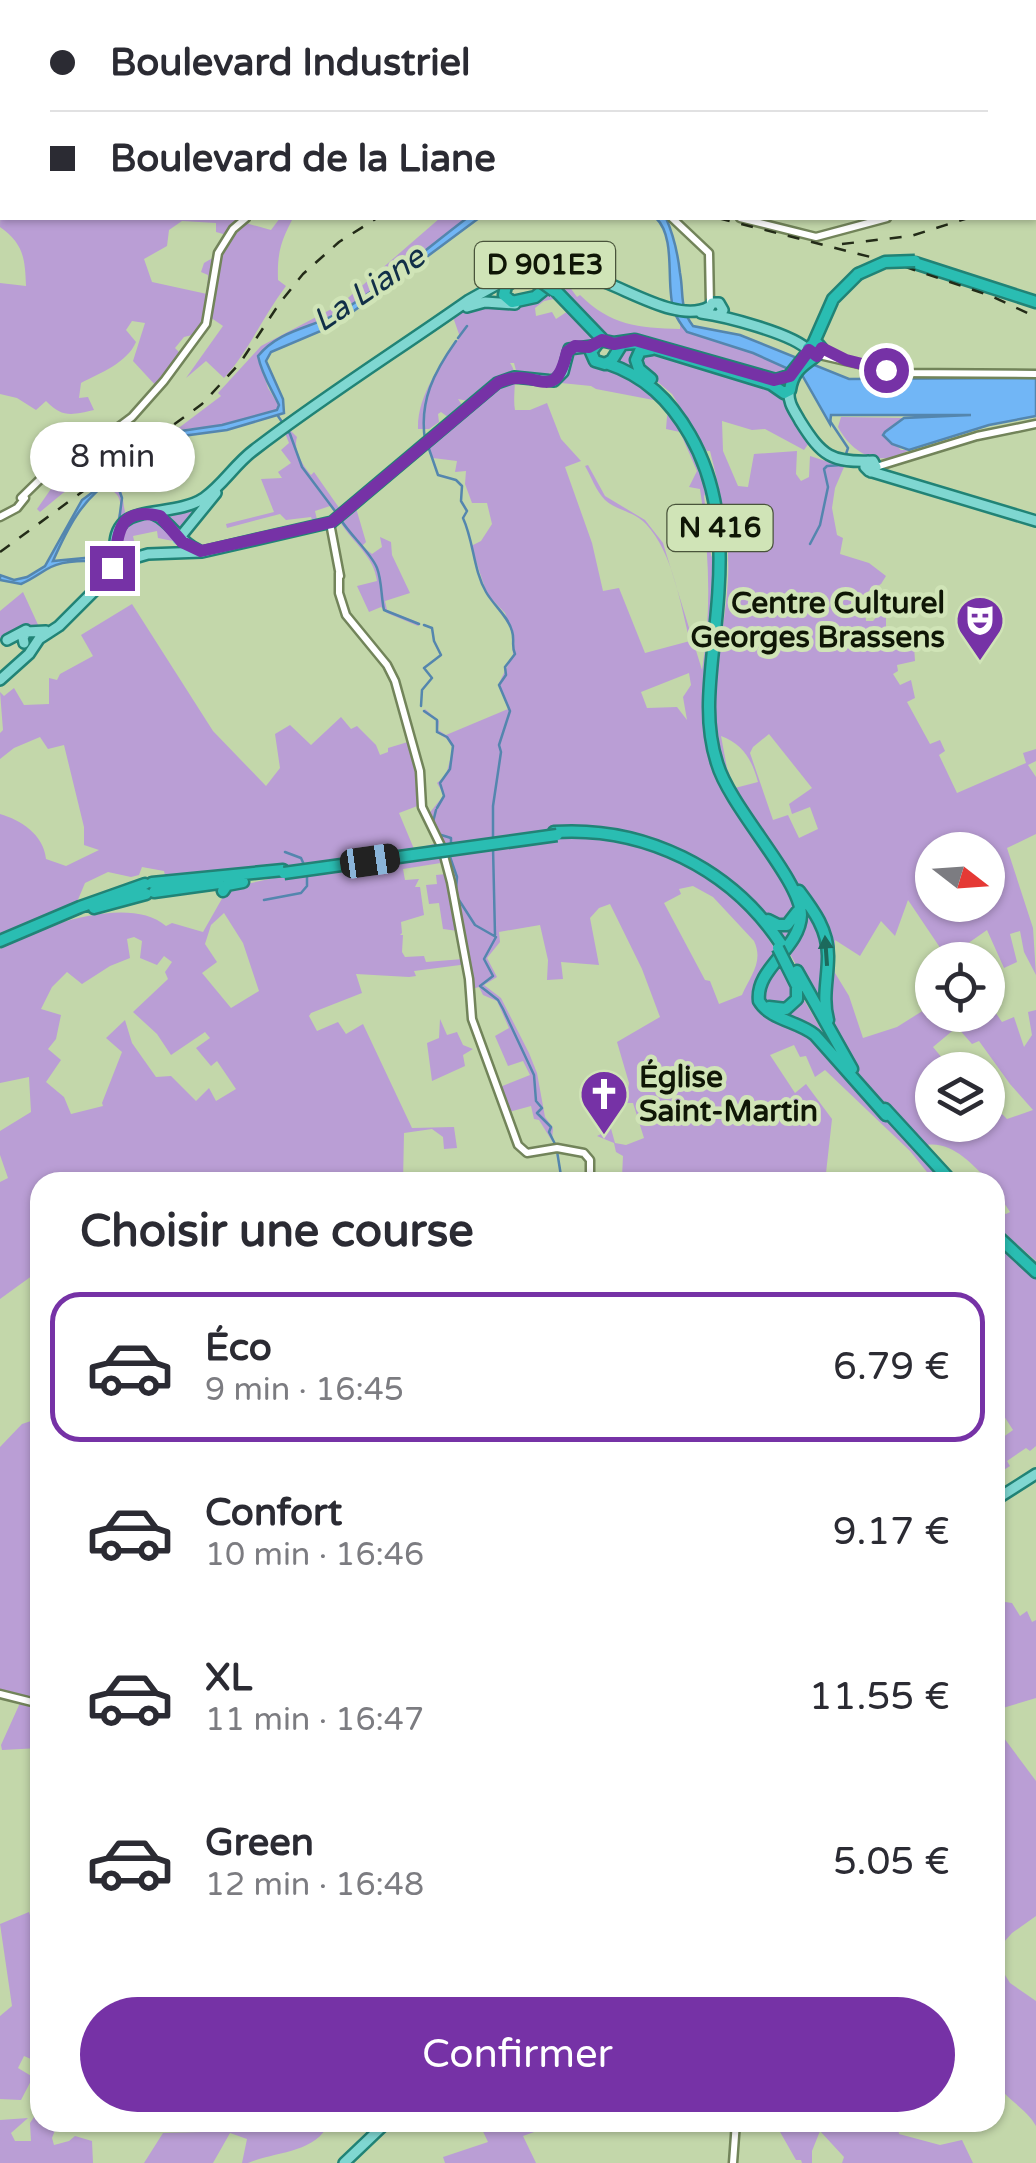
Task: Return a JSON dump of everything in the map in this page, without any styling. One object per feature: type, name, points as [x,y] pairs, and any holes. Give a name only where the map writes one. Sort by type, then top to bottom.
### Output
[{"type":"highway","points":[[786,383],[813,350],[834,300],[859,275],[885,265],[915,262],[1036,301]]},
{"type":"highway","name":"D 901E3","points":[[543,283],[519,279],[507,284],[504,294],[513,302],[530,299],[567,271]]},
{"type":"highway","points":[[502,281],[524,276],[555,291],[584,318],[603,350]]},
{"type":"highway","points":[[603,350],[638,340],[786,383]]},
{"type":"highway","points":[[603,350],[633,342],[671,354]]},
{"type":"highway","points":[[666,396],[639,370],[639,352],[648,349],[786,383]]},
{"type":"highway","name":"N 416","points":[[603,350],[666,396],[690,424],[707,457],[720,496],[725,528],[726,580],[711,726],[729,786],[771,853]]},
{"type":"highway","name":"N 416","points":[[666,396],[700,453],[719,521],[721,572],[712,744],[732,798],[771,853]]},
{"type":"highway","points":[[222,891],[228,885],[281,873],[554,832],[616,834],[648,842],[712,872],[770,922],[784,926],[795,919],[798,908],[771,853]]},
{"type":"highway","points":[[48,920],[149,888],[575,834],[629,840],[683,858],[735,891],[760,915],[836,1048],[886,1116],[940,1172]]},
{"type":"highway","points":[[771,853],[798,893],[803,913],[798,936],[764,987],[764,1000],[775,1010],[790,1007],[798,997],[789,963]]},
{"type":"highway","points":[[771,853],[796,894],[800,920],[791,943],[760,986],[758,1001],[769,1013],[807,1029],[836,1048],[941,1172]]},
{"type":"highway","points":[[771,853],[812,908],[824,932],[828,952],[825,1006],[836,1048]]},
{"type":"highway","points":[[683,858],[754,914],[779,946]]},
{"type":"highway","points":[[36,926],[149,888]]},
{"type":"highway","points":[[0,943],[78,904],[82,897]]},
{"type":"highway","points":[[1005,1241],[1036,1269]]},
{"type":"main road","name":"D 901E3","points":[[459,307],[509,270],[547,264],[584,271],[641,297]]},
{"type":"main road","name":"D 901E3","points":[[567,271],[584,271]]},
{"type":"main road","name":"D 901E3","points":[[438,325],[475,304],[530,301],[563,274],[572,272],[679,308],[715,309],[813,350]]},
{"type":"main road","points":[[164,518],[204,498],[242,460],[502,281]]},
{"type":"main road","points":[[114,550],[118,558],[128,559],[181,543],[238,467],[286,429],[502,281]]},
{"type":"main road","points":[[113,570],[116,536],[124,523],[136,515],[164,518],[181,543],[204,551],[330,524],[496,384],[513,377],[554,380],[564,370],[568,350],[576,346],[603,350]]},
{"type":"main road","points":[[786,383],[793,409],[821,450],[843,461],[874,467],[1036,522]]},
{"type":"main road","points":[[2,641],[30,640],[59,623],[128,559]]},
{"type":"main road","points":[[2,641],[59,623]]},
{"type":"main road","points":[[0,680],[25,657],[30,640]]},
{"type":"main road","points":[[1005,1494],[1036,1474]]},
{"type":"main road","points":[[344,2163],[377,2132]]},
{"type":"street","points":[[0,517],[12,511],[68,452],[104,438],[147,402],[206,324],[219,252],[244,220]]},
{"type":"street","points":[[674,220],[708,252],[715,309]]},
{"type":"street","points":[[748,220],[820,237],[880,220]]},
{"type":"street","points":[[813,350],[870,369],[906,374],[1036,373]]},
{"type":"street","points":[[874,467],[977,436],[1036,424]]},
{"type":"street","points":[[330,524],[347,617],[388,665],[395,680],[420,770],[422,808],[442,848],[451,882],[469,979],[472,1019],[518,1146],[527,1153],[556,1148],[583,1152],[589,1157],[590,1172]]},
{"type":"street","points":[[0,1694],[30,1702]]},
{"type":"street","points":[[734,2163],[736,2132]]},
{"type":"shaded area","points":[[0,220],[244,220],[271,230],[278,220],[292,220],[278,262],[278,280],[286,286],[224,378],[206,361],[186,378],[223,326],[207,315],[196,334],[184,337],[175,348],[181,354],[157,387],[133,361],[145,323],[132,321],[126,330],[136,342],[132,349],[112,367],[81,383],[79,398],[88,397],[94,410],[73,414],[62,413],[46,401],[36,410],[17,398],[0,394],[0,283],[26,286],[22,253],[0,227]],"holes":[[[182,221],[216,223],[216,232],[227,235],[216,256],[204,263],[201,272],[208,275],[207,294],[152,282],[144,259],[167,246],[169,230]]]},
{"type":"shaded area","points":[[438,220],[464,220],[363,297],[279,340],[258,356],[268,388],[279,406],[277,410],[222,425],[176,430],[221,396],[218,393],[261,346],[341,304]]},
{"type":"shaded area","points":[[565,276],[571,278],[569,286],[577,297],[580,295],[614,319],[638,326],[680,329],[680,323],[687,332],[791,369],[777,377],[609,339],[553,285]]},
{"type":"shaded area","points":[[549,290],[559,298],[535,308],[536,316],[552,312],[556,319],[571,309],[592,340],[590,344],[576,344],[563,367],[550,379],[550,372],[546,380],[517,374],[514,363],[510,363],[515,410],[530,410],[547,403],[561,439],[581,461],[565,467],[592,543],[603,591],[619,588],[645,653],[690,641],[677,590],[702,670],[708,602],[703,512],[700,489],[689,487],[697,471],[680,432],[666,429],[668,405],[709,487],[704,496],[711,555],[719,574],[707,685],[715,764],[793,899],[798,918],[786,945],[768,922],[770,919],[726,879],[675,850],[671,858],[719,886],[758,925],[779,956],[767,983],[782,962],[832,1048],[822,1052],[829,1055],[934,1172],[927,1172],[825,1070],[815,1077],[806,1056],[800,1057],[794,1045],[770,1055],[795,1093],[806,1084],[832,1119],[826,1172],[622,1172],[623,1156],[616,1152],[614,1143],[597,1136],[601,1134],[599,1115],[607,1114],[615,1143],[626,1145],[644,1138],[633,1103],[626,1103],[629,1083],[617,1042],[660,1017],[610,904],[599,908],[590,918],[599,965],[561,962],[563,979],[547,980],[548,960],[540,925],[499,932],[500,942],[487,958],[497,977],[484,985],[501,998],[529,1053],[545,1117],[553,1128],[552,1141],[539,1120],[534,1119],[531,1106],[509,1112],[500,1087],[530,1075],[523,1061],[508,1066],[495,1036],[509,1028],[497,1001],[483,995],[479,987],[472,989],[468,964],[414,971],[416,976],[409,977],[356,974],[362,993],[311,1013],[317,1031],[338,1022],[346,1034],[363,1024],[412,1128],[454,1127],[457,1148],[444,1149],[443,1137],[432,1129],[404,1133],[403,1172],[30,1172],[30,1277],[0,1299],[0,1182],[8,1178],[0,1155],[0,1131],[31,1112],[29,1077],[0,1083],[0,949],[59,923],[107,913],[130,913],[150,917],[166,926],[172,923],[203,932],[228,888],[288,875],[165,875],[164,871],[142,867],[139,875],[131,877],[108,872],[85,883],[77,902],[0,939],[0,814],[30,830],[41,843],[46,859],[66,866],[99,850],[84,845],[84,827],[64,745],[48,749],[40,737],[0,759],[0,692],[4,696],[14,688],[24,705],[49,704],[49,678],[57,680],[60,674],[93,656],[81,635],[132,604],[213,731],[266,786],[280,768],[275,734],[290,725],[311,745],[341,717],[351,729],[357,726],[376,745],[380,755],[388,752],[388,748],[411,741],[420,779],[420,805],[399,813],[414,849],[437,843],[427,816],[444,795],[437,783],[446,775],[453,749],[436,732],[436,720],[423,712],[425,709],[439,721],[438,730],[446,735],[508,709],[499,683],[513,655],[512,633],[505,613],[487,594],[471,546],[481,541],[492,524],[487,503],[472,503],[465,484],[466,471],[455,472],[457,461],[433,458],[429,453],[430,446],[469,411],[468,401],[458,399],[464,408],[452,420],[441,412],[439,422],[429,429],[418,429],[421,404],[460,337],[453,317],[478,308],[525,302]],"holes":[[[689,673],[691,685],[683,697],[687,720],[677,707],[647,708],[641,692]],[[447,862],[446,874],[436,875],[437,884],[426,885],[429,904],[439,903],[443,929],[458,931],[463,959],[426,962],[424,956],[405,957],[401,922],[424,915],[420,887],[415,887],[419,879],[405,880],[403,869]],[[693,886],[713,897],[757,949],[757,962],[742,995],[719,1004],[710,981],[705,980],[664,903],[681,894],[679,889]],[[224,913],[243,943],[259,991],[231,1008],[202,973],[217,962],[205,944],[211,925]],[[127,939],[142,941],[140,958],[157,965],[164,956],[172,962],[165,972],[168,979],[133,1012],[157,1034],[171,1055],[205,1032],[210,1038],[196,1048],[211,1066],[217,1061],[236,1089],[216,1101],[209,1088],[196,1101],[171,1076],[156,1077],[132,1043],[125,1020],[106,1038],[122,1052],[103,1106],[71,1114],[64,1097],[46,1082],[61,1060],[48,1049],[56,1039],[61,1015],[41,1009],[52,987],[67,972],[82,984],[130,958]]]},
{"type":"shaded area","points":[[626,344],[772,387],[785,401],[809,443],[804,450],[765,429],[752,430],[722,421],[723,451],[738,486],[748,487],[754,454],[797,451],[796,474],[801,481],[809,477],[810,456],[844,467],[832,508],[837,535],[843,538],[840,554],[869,563],[886,576],[881,584],[864,594],[866,621],[873,621],[886,606],[886,634],[913,631],[915,661],[897,665],[898,671],[893,674],[900,685],[911,680],[915,698],[907,702],[930,744],[940,740],[945,751],[939,755],[957,793],[1026,763],[1023,753],[1036,749],[1036,761],[1028,765],[1036,777],[1036,834],[1007,848],[1033,928],[1036,975],[1024,952],[1020,931],[1010,934],[1017,962],[1005,968],[1005,942],[992,942],[987,930],[970,942],[936,942],[923,922],[1005,922],[1005,832],[915,832],[915,910],[908,900],[895,936],[881,921],[860,956],[835,940],[835,973],[849,996],[863,1038],[897,1027],[915,1016],[915,1032],[951,1032],[933,1047],[937,1052],[915,1052],[915,1139],[852,1064],[831,1017],[825,1017],[789,952],[802,900],[807,897],[737,798],[722,762],[715,694],[728,562],[724,515],[710,451],[672,394],[653,378],[617,363],[616,353]],"holes":[[[769,734],[812,788],[789,804],[792,814],[810,807],[818,829],[799,838],[788,815],[773,820],[750,753],[753,747]],[[721,736],[746,754],[758,782],[735,788]]]},
{"type":"shaded area","points":[[579,350],[637,380],[664,402],[561,383],[570,354]]},
{"type":"shaded area","points":[[841,417],[904,418],[887,436],[901,450],[909,450],[888,458],[868,456],[844,437],[838,427]]},
{"type":"shaded area","points":[[147,425],[155,433],[99,475],[63,493],[40,512],[37,509],[71,460],[99,455],[103,460],[132,443],[128,438]]},
{"type":"shaded area","points":[[290,430],[297,437],[297,452],[304,467],[311,475],[314,472],[342,512],[338,517],[330,506],[315,511],[318,524],[314,525],[311,517],[286,520],[280,514],[227,528],[226,524],[274,512],[261,479],[282,478],[278,472],[291,463],[281,450],[289,443],[285,433]]},
{"type":"shaded area","points":[[588,465],[605,496],[645,520],[663,543],[671,570],[646,524],[605,500],[585,466]]},
{"type":"shaded area","points":[[114,479],[128,521],[180,511],[206,499],[173,541],[158,538],[157,531],[133,536],[137,553],[114,556],[107,553],[120,504],[113,491],[102,487]]},
{"type":"shaded area","points":[[356,508],[366,542],[362,546],[372,554],[382,547],[380,537],[391,542],[392,555],[410,593],[385,601],[387,610],[420,623],[418,626],[381,607],[369,612],[357,586],[377,581],[375,572],[340,522]]},
{"type":"shaded area","points":[[23,592],[40,629],[27,627],[0,638],[0,611]]},
{"type":"shaded area","points":[[1036,1010],[1036,1261],[1005,1234],[1005,1214],[1010,1212],[1005,1204],[1005,1172],[979,1172],[953,1150],[927,1145],[952,1172],[946,1172],[917,1142],[1005,1142],[1005,1117],[1033,1110],[1005,1077],[1005,1052],[987,1052],[979,1041],[972,1044],[961,1032],[1005,1032],[1005,1021],[1014,1017],[1024,1047],[1032,1035],[1028,1012]]},
{"type":"shaded area","points":[[440,1019],[447,1035],[457,1032],[463,1045],[473,1049],[463,1055],[465,1066],[432,1081],[427,1043],[439,1038]]},
{"type":"shaded area","points":[[1005,1247],[1036,1275],[1036,1446],[1007,1461],[1010,1466],[1005,1469],[1005,1436],[1013,1430],[1005,1418]]},
{"type":"shaded area","points":[[30,1421],[30,1749],[2,1750],[20,1703],[0,1696],[0,1447],[22,1424]]},
{"type":"shaded area","points":[[1005,1602],[1012,1603],[1020,1616],[1027,1611],[1032,1622],[1036,1620],[1036,1698],[1005,1707]]},
{"type":"shaded area","points":[[1005,1739],[1036,1781],[1036,1916],[1005,1941]]},
{"type":"shaded area","points":[[29,1912],[30,2059],[24,2056],[18,2068],[30,2075],[30,2083],[21,2100],[0,2099],[0,2016],[12,2006],[0,1924]]},
{"type":"shaded area","points":[[1005,1975],[1036,2001],[1036,2126],[1005,2094]]},
{"type":"shaded area","points":[[28,2118],[11,2133],[15,2141],[31,2141],[30,2132],[54,2132],[54,2145],[75,2136],[92,2141],[93,2163],[0,2163],[0,2120]]},
{"type":"shaded area","points":[[324,2132],[305,2146],[248,2163],[242,2163],[247,2139],[230,2133],[213,2163],[144,2163],[163,2133]]},
{"type":"shaded area","points":[[483,2132],[534,2132],[523,2136],[536,2163],[445,2163],[443,2157],[488,2142]]},
{"type":"shaded area","points":[[780,2132],[820,2132],[812,2163],[796,2160]]},
{"type":"shaded area","points":[[821,2132],[899,2132],[940,2145],[962,2140],[973,2163],[842,2163],[844,2157]]},
{"type":"water","name":"La Liane","points":[[464,220],[476,220],[335,325],[271,352],[266,361],[283,399],[284,413],[227,430],[175,437],[93,495],[70,525],[53,561],[106,557],[111,559],[108,566],[70,562],[51,567],[21,584],[0,580],[0,575],[14,580],[27,577],[45,566],[82,500],[174,432],[222,425],[277,410],[279,405],[258,356],[286,334],[330,317],[389,279]]},
{"type":"water","points":[[657,220],[667,220],[678,259],[684,307],[693,326],[740,335],[849,379],[1036,378],[1036,416],[989,425],[909,450],[892,444],[883,435],[904,418],[971,415],[831,415],[830,424],[802,375],[753,353],[687,332],[674,311],[669,250]]},
{"type":"waterway","points":[[458,338],[467,326]]},
{"type":"waterway","points":[[425,440],[426,400],[456,341]]},
{"type":"waterway","points":[[278,416],[290,434],[302,467],[338,515]]},
{"type":"waterway","points":[[830,421],[848,448],[845,457]]},
{"type":"waterway","points":[[428,446],[438,475],[462,486],[461,501],[467,511],[463,518],[478,574],[513,634],[515,654],[499,685],[510,711],[499,745],[493,839]]},
{"type":"waterway","points":[[810,544],[820,525],[828,487],[824,469],[842,465]]},
{"type":"waterway","name":"La Liane","points":[[116,481],[122,498],[119,521]]},
{"type":"waterway","points":[[341,520],[377,568],[384,610],[419,624]]},
{"type":"waterway","name":"La Liane","points":[[108,558],[115,528]]},
{"type":"waterway","points":[[421,706],[422,690],[432,678],[424,668],[441,655],[432,628],[424,625]]},
{"type":"waterway","points":[[424,711],[437,720],[437,732],[453,746],[450,769],[440,783],[444,796],[437,808]]},
{"type":"waterway","points":[[433,822],[436,810]]},
{"type":"waterway","points":[[438,834],[451,838],[451,847]]},
{"type":"waterway","points":[[493,847],[495,935]]},
{"type":"waterway","points":[[285,852],[301,858],[305,867]]},
{"type":"waterway","points":[[449,854],[457,877],[456,889]]},
{"type":"waterway","points":[[264,900],[301,893],[307,886],[307,874]]},
{"type":"waterway","points":[[457,897],[475,925],[496,937],[484,959],[493,976],[480,986],[503,1009],[534,1075],[536,1101],[542,1108],[537,1113],[551,1127],[549,1132],[555,1144]]},
{"type":"waterway","points":[[557,1151],[560,1172]]},
{"type":"railway","points":[[0,552],[202,404],[240,363],[303,274],[339,242],[374,220]]},
{"type":"railway","points":[[726,220],[894,263],[991,296],[1036,317]]},
{"type":"railway","points":[[842,244],[911,236],[962,220]]},
{"type":"place","name":"Centre Culturel Georges Brassens","points":[[980,662]]},
{"type":"place","name":"Église Saint-Martin","points":[[604,1136]]},
{"type":"route","points":[[112,568],[117,533],[124,522],[136,515],[160,516],[182,542],[201,551],[332,522],[499,382],[513,377],[548,382],[557,379],[564,370],[567,352],[575,346],[589,347],[602,340],[614,344],[635,340],[774,380],[790,376],[809,350],[817,356],[822,348],[846,360],[886,370]]}]
